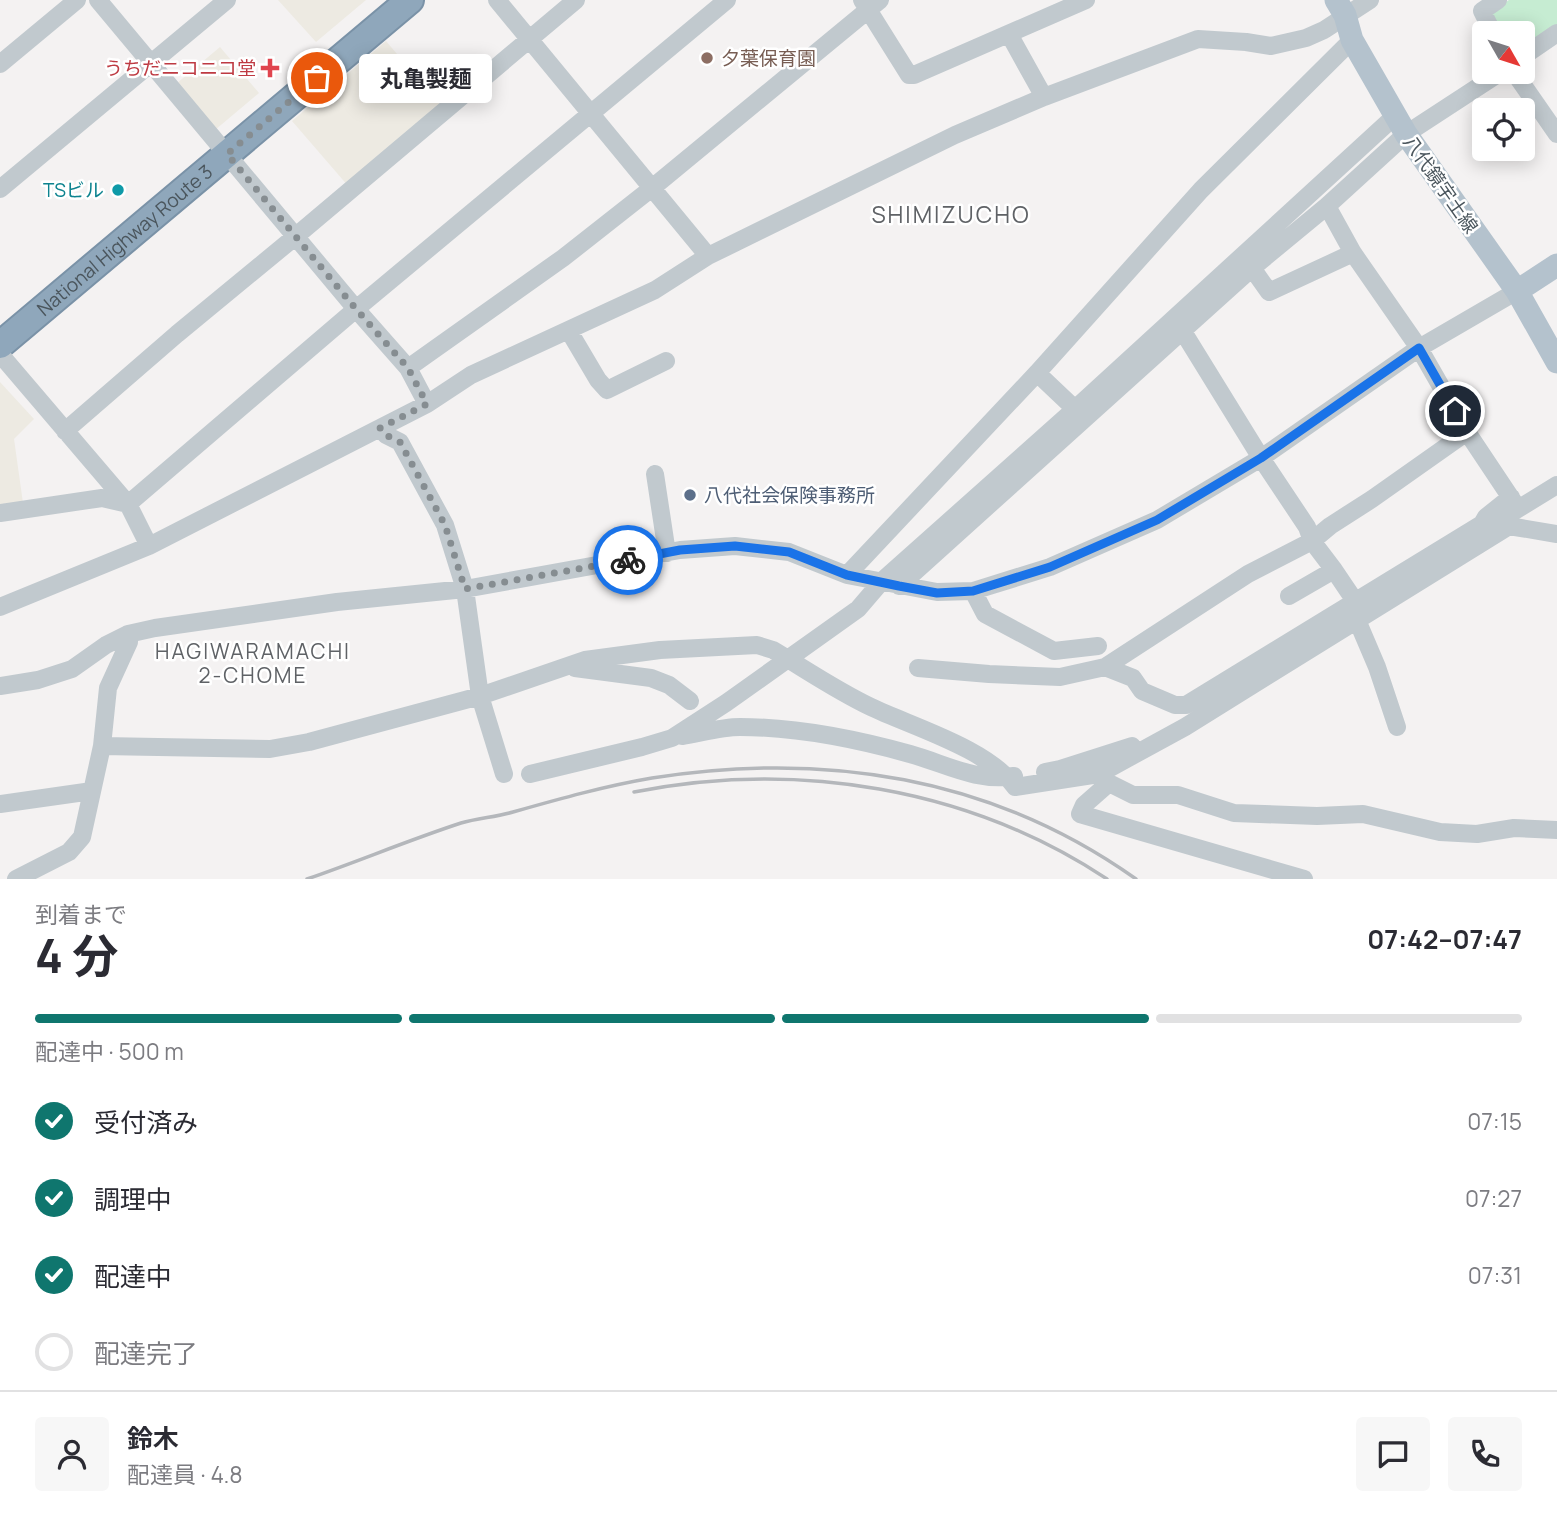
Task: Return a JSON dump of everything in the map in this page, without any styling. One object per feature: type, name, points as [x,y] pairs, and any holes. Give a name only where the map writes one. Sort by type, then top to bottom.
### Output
[{"type":"highway","name":"National Highway Route 3","points":[[0,345],[390,0]]},
{"type":"highway","name":"National Highway Route 3","points":[[0,331],[410,0]]},
{"type":"main road","name":"八代鏡宇土線","points":[[1340,8],[1352,40],[1401,125],[1517,291],[1557,362]]},
{"type":"main road","points":[[1517,291],[1557,265]]},
{"type":"street","points":[[0,64],[77,0]]},
{"type":"street","points":[[98,0],[408,368],[427,404]]},
{"type":"street","points":[[0,189],[227,0]]},
{"type":"street","points":[[497,0],[708,256]]},
{"type":"street","points":[[65,431],[187,325],[576,0]]},
{"type":"street","points":[[128,504],[356,309],[727,0]]},
{"type":"street","points":[[408,368],[563,258],[652,188],[870,3],[909,75],[914,75],[1086,0]]},
{"type":"street","points":[[0,607],[149,546],[427,404],[471,375],[656,290],[708,256],[956,135],[1044,97],[1198,39],[1246,41],[1271,46],[1306,38],[1324,30],[1340,8],[1370,0]]},
{"type":"street","points":[[1487,21],[1482,11],[1498,0]]},
{"type":"street","points":[[1535,48],[1557,33]]},
{"type":"street","points":[[1009,34],[1044,97]]},
{"type":"street","points":[[847,575],[1037,373],[1201,190],[1352,40]]},
{"type":"street","points":[[671,737],[726,703],[858,609],[1080,414],[1401,125],[1478,84]]},
{"type":"street","points":[[1522,84],[1557,134]]},
{"type":"street","points":[[1080,414],[1326,206],[1401,125]]},
{"type":"street","points":[[1326,206],[1353,253],[1419,348],[1466,432],[1514,502]]},
{"type":"street","points":[[1252,268],[1269,292],[1353,253]]},
{"type":"street","points":[[0,686],[38,680],[72,669],[106,645],[128,634],[155,628],[337,602],[465,589],[667,553],[735,546],[789,552],[847,575],[891,580],[937,593],[973,591],[1050,567],[1157,520],[1261,458],[1419,348],[1517,291]]},
{"type":"street","points":[[1182,330],[1307,527],[1312,541],[1360,612],[1397,727]]},
{"type":"street","points":[[569,331],[598,380],[607,390],[666,362]]},
{"type":"street","points":[[0,354],[128,504],[149,546]]},
{"type":"street","points":[[1037,373],[1080,414]]},
{"type":"street","points":[[380,428],[386,435],[400,442],[445,525],[465,589],[480,696],[504,774]]},
{"type":"street","points":[[918,668],[1060,677],[1105,667],[1248,574],[1312,541],[1466,432]]},
{"type":"street","points":[[656,474],[667,553]]},
{"type":"street","points":[[1304,879],[1080,814],[1104,778],[1360,612],[1482,524],[1486,516],[1557,485]]},
{"type":"street","points":[[0,513],[102,498],[128,504]]},
{"type":"street","points":[[530,774],[642,747],[671,737],[738,727],[815,733],[912,754],[964,774],[980,777],[1009,777],[1060,769],[1123,750],[1177,725],[1360,612],[1509,526],[1557,534]]},
{"type":"street","points":[[1289,596],[1334,570]]},
{"type":"street","points":[[973,591],[985,614],[1054,651],[1098,646]]},
{"type":"street","points":[[1105,667],[1133,678],[1142,691],[1175,705],[1186,705],[1360,612]]},
{"type":"street","points":[[16,879],[69,852],[82,837],[102,747],[108,688],[129,642],[128,634]]},
{"type":"street","points":[[102,747],[270,749],[309,742],[480,696],[585,660],[660,650],[757,645],[774,650],[869,706],[985,760],[1009,777],[1015,787],[1104,778],[1133,795],[1178,795],[1234,813],[1317,816],[1363,814],[1440,832],[1477,834],[1514,828],[1557,831]]},
{"type":"street","points":[[1054,651],[1060,677]]},
{"type":"street","points":[[568,666],[651,678],[669,685],[690,701]]},
{"type":"street","points":[[726,703],[724,717],[728,728]]},
{"type":"street","points":[[0,804],[92,791]]},
{"type":"shaded area","points":[[278,0],[366,0],[316,42]]},
{"type":"shaded area","points":[[386,41],[442,107],[349,187],[292,121]]},
{"type":"shaded area","points":[[220,47],[259,93],[215,130],[176,84]]},
{"type":"shaded area","points":[[0,382],[34,419],[14,439],[23,503],[0,507]]},
{"type":"green space","points":[[1509,0],[1557,0],[1557,26],[1535,41],[1535,21],[1495,21],[1490,13]]},
{"type":"railway","points":[[307,879],[461,823],[507,814],[599,789],[652,778],[716,770],[780,768],[842,771],[904,780],[964,795],[1023,816],[1081,844],[1136,879]]},
{"type":"railway","points":[[634,792],[695,783],[757,779],[818,781],[879,789],[939,803],[997,822],[1053,848],[1107,879]]},
{"type":"way so far","points":[[317,78],[227,154],[408,368],[427,404],[380,428],[386,435],[400,442],[445,525],[465,589],[628,560]]},
{"type":"place","name":"夕葉保育園","points":[[707,58]]},
{"type":"place","name":"うちだニコニコ堂","points":[[270,68]]},
{"type":"place","name":"丸亀製麺","points":[[317,78]]},
{"type":"place","name":"TSビル","points":[[118,190]]},
{"type":"place","name":"八代社会保険事務所","points":[[690,495]]},
{"type":"district","name":"SHIMIZUCHO","points":[[951,214]]},
{"type":"district","name":"HAGIWARAMACHI 2-CHOME","points":[[253,663]]},
{"type":"route","points":[[628,560],[680,550],[735,546],[789,552],[847,575],[899,586],[937,593],[973,591],[1050,567],[1157,520],[1261,458],[1419,348],[1455,411]]}]
